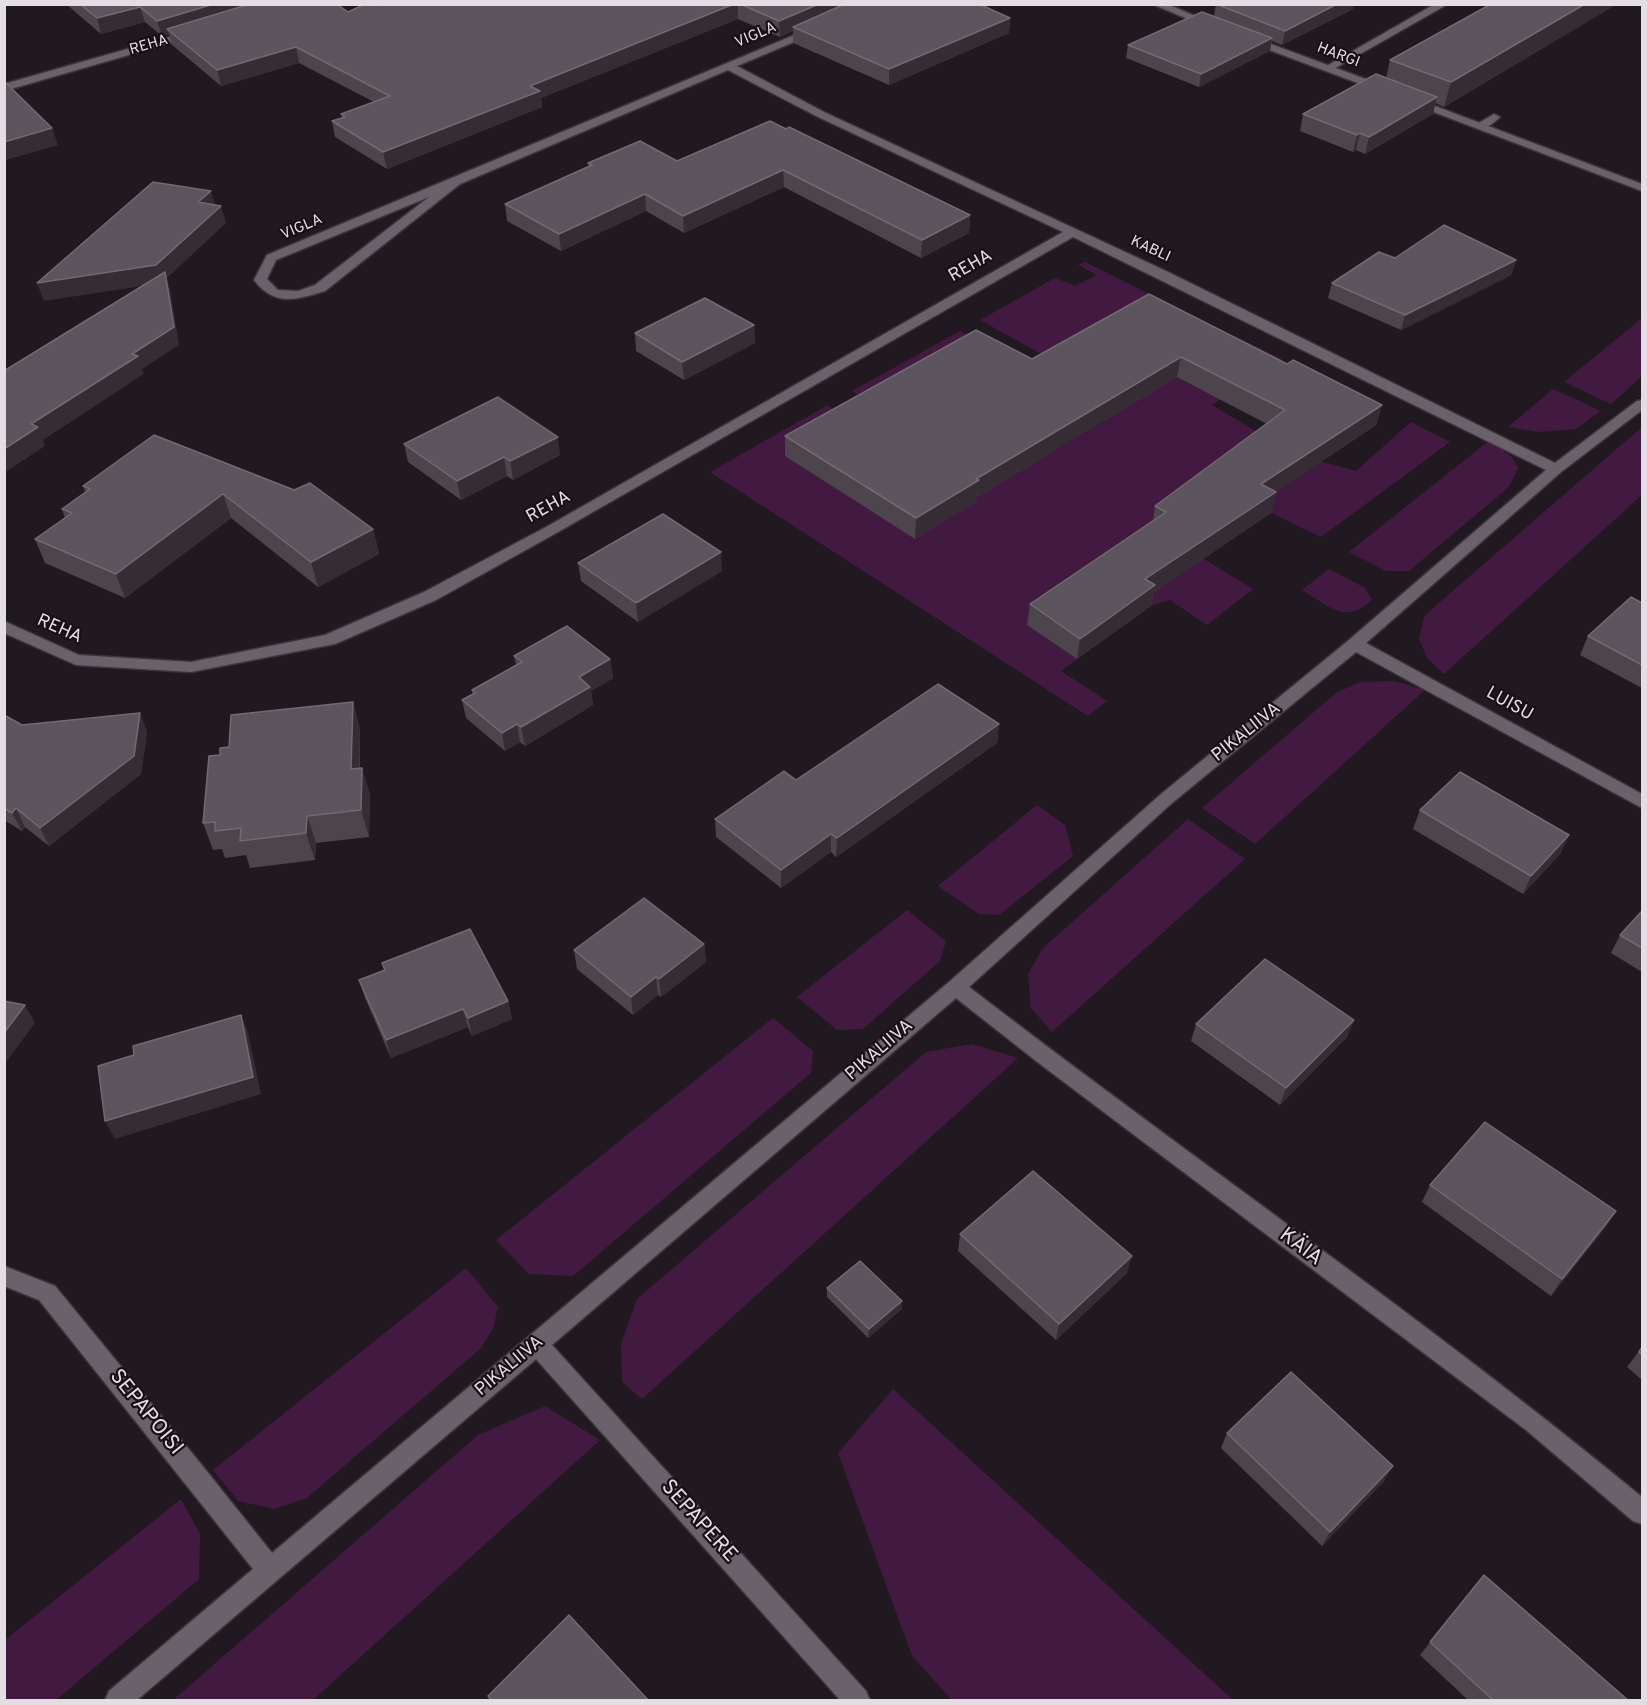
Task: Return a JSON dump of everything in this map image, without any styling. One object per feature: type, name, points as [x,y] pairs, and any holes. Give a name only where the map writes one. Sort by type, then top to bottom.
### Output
[{"type":"street","points":[[1157,4],[1221,28]]},
{"type":"street","points":[[1328,68],[1443,4]]},
{"type":"street","name":"VIGLA","points":[[456,182],[320,288],[299,295],[274,294],[260,280],[271,258],[456,182],[826,24]]},
{"type":"street","name":"REHA","points":[[4,88],[204,31]]},
{"type":"street","name":"HARGI","points":[[1243,36],[1642,188]]},
{"type":"street","name":"KABLI","points":[[728,66],[820,114],[1162,274],[1556,469]]},
{"type":"street","points":[[1481,126],[1494,117]]},
{"type":"street","name":"REHA","points":[[4,626],[75,660],[191,667],[329,640],[430,596],[553,529],[1072,232]]},
{"type":"street","name":"PIKALIIVA","points":[[118,1701],[956,987],[1166,799],[1355,644],[1556,469],[1642,404]]},
{"type":"street","name":"LUISU","points":[[1355,644],[1642,802]]},
{"type":"street","name":"KÄIA","points":[[956,987],[1047,1058],[1534,1422],[1642,1512]]},
{"type":"street","name":"SEPAPOISI","points":[[4,1276],[47,1293],[193,1472],[270,1571]]},
{"type":"street","name":"SEPAPERE","points":[[537,1344],[857,1701]]},
{"type":"shaded area","points":[[1085,262],[1181,310],[1164,323],[1208,345],[1232,335],[1282,359],[1212,405],[1296,455],[1356,471],[1411,422],[1450,442],[1321,537],[1271,513],[1152,527],[1253,589],[1207,625],[1170,600],[1151,606],[1100,575],[1028,625],[1077,659],[1061,671],[1107,701],[1088,716],[710,472],[828,405],[847,422],[973,463],[852,391],[960,331],[1000,352],[920,380],[1049,454],[1105,421],[1103,388],[980,320],[1055,278],[1075,286],[1097,275],[1078,265]]},
{"type":"shaded area","points":[[1642,318],[1642,376],[1611,404],[1564,382]]},
{"type":"shaded area","points":[[1553,389],[1601,411],[1576,429],[1538,432],[1508,427]]},
{"type":"shaded area","points":[[1642,427],[1642,495],[1444,674],[1427,658],[1419,638],[1425,615]]},
{"type":"shaded area","points":[[1490,440],[1512,457],[1518,468],[1509,487],[1409,571],[1386,571],[1349,552]]},
{"type":"shaded area","points":[[1329,569],[1365,588],[1372,600],[1353,611],[1345,612],[1329,607],[1302,590]]},
{"type":"shaded area","points":[[1395,681],[1425,690],[1255,844],[1202,808],[1336,693],[1360,682]]},
{"type":"shaded area","points":[[1037,805],[1065,825],[1073,856],[999,915],[979,914],[938,886]]},
{"type":"shaded area","points":[[1188,819],[1245,859],[1052,1032],[1031,1008],[1028,974],[1042,949]]},
{"type":"shaded area","points":[[907,910],[946,941],[940,961],[863,1029],[837,1030],[797,997]]},
{"type":"shaded area","points":[[773,1018],[813,1051],[811,1073],[573,1276],[529,1274],[496,1240]]},
{"type":"shaded area","points":[[972,1044],[1018,1058],[642,1399],[622,1382],[621,1344],[637,1299],[926,1052]]},
{"type":"shaded area","points":[[466,1268],[498,1307],[493,1329],[480,1349],[307,1498],[274,1509],[238,1501],[213,1470]]},
{"type":"shaded area","points":[[893,1389],[1233,1700],[952,1700],[912,1656],[838,1453]]},
{"type":"shaded area","points":[[545,1406],[600,1440],[313,1700],[173,1700],[478,1435]]},
{"type":"shaded area","points":[[181,1499],[200,1534],[199,1579],[56,1700],[5,1700],[5,1640]]},
{"type":"building","points":[[80,4],[214,4],[157,21],[140,7],[97,18]]},
{"type":"building","points":[[250,4],[337,4],[348,12],[365,4],[376,6],[380,4],[734,4],[530,86],[540,91],[383,152],[332,121],[345,117],[341,114],[390,96],[296,47],[217,70],[167,29]]},
{"type":"building","points":[[740,4],[819,4],[779,21]]},
{"type":"building","points":[[845,4],[979,4],[1010,18],[889,69],[793,27]]},
{"type":"building","points":[[1216,4],[1337,4],[1285,31]]},
{"type":"building","points":[[1491,4],[1585,4],[1451,82],[1390,60]]},
{"type":"building","points":[[1202,12],[1272,38],[1201,74],[1128,45]]},
{"type":"building","points":[[1376,74],[1437,97],[1369,137],[1360,133],[1357,135],[1303,114]]},
{"type":"building","points":[[4,81],[52,128],[4,142]]},
{"type":"building","points":[[770,121],[786,129],[789,127],[970,215],[922,240],[783,170],[683,216],[645,194],[559,234],[505,204],[592,165],[588,163],[640,141],[677,161]]},
{"type":"building","points":[[153,182],[211,191],[198,202],[221,206],[156,265],[37,283]]},
{"type":"building","points":[[1444,225],[1516,260],[1405,315],[1332,283],[1379,252],[1395,258]]},
{"type":"building","points":[[165,272],[174,327],[132,354],[138,356],[31,424],[38,427],[4,449],[4,371]]},
{"type":"building","points":[[1149,294],[1287,364],[1293,360],[1382,405],[1261,484],[1276,492],[1145,579],[1155,585],[1080,639],[1030,604],[1166,512],[1155,506],[1285,410],[1181,357],[976,479],[979,480],[916,518],[785,436],[976,330],[1032,359]]},
{"type":"building","points":[[705,298],[754,325],[682,362],[635,333]]},
{"type":"building","points":[[498,397],[558,437],[510,461],[504,457],[457,481],[404,444]]},
{"type":"building","points":[[154,435],[294,490],[310,483],[373,529],[311,562],[223,494],[116,574],[35,539],[72,513],[62,509],[90,489],[83,486]]},
{"type":"building","points":[[663,514],[721,552],[636,603],[578,563]]},
{"type":"building","points":[[1631,597],[1642,603],[1642,665],[1588,636]]},
{"type":"building","points":[[567,626],[610,659],[579,677],[590,687],[521,727],[517,724],[502,733],[462,700],[475,693],[472,690],[522,662],[514,656]]},
{"type":"building","points":[[938,684],[999,724],[837,838],[831,834],[781,870],[715,819],[784,771],[796,780]]},
{"type":"building","points":[[353,702],[351,769],[362,768],[361,810],[307,816],[306,833],[240,841],[241,828],[215,831],[215,822],[203,823],[209,756],[220,755],[220,748],[229,747],[231,715]]},
{"type":"building","points":[[140,713],[134,756],[40,828],[16,808],[12,813],[4,808],[4,715],[22,725]]},
{"type":"building","points":[[1460,772],[1569,835],[1531,876],[1420,810]]},
{"type":"building","points":[[644,898],[704,944],[659,979],[656,977],[631,997],[574,950]]},
{"type":"building","points":[[1642,911],[1642,948],[1620,935]]},
{"type":"building","points":[[470,929],[508,1001],[468,1018],[463,1009],[386,1040],[359,980],[385,970],[382,963]]},
{"type":"building","points":[[1265,959],[1354,1020],[1286,1088],[1196,1024]]},
{"type":"building","points":[[4,1001],[25,1005],[4,1033]]},
{"type":"building","points":[[241,1015],[253,1077],[105,1121],[98,1066],[134,1055],[133,1046]]},
{"type":"building","points":[[1485,1122],[1616,1211],[1562,1279],[1430,1185]]},
{"type":"building","points":[[1033,1171],[1132,1256],[1059,1324],[960,1234]]},
{"type":"building","points":[[860,1261],[902,1301],[869,1329],[827,1288]]},
{"type":"building","points":[[1291,1372],[1393,1466],[1330,1532],[1227,1433]]},
{"type":"building","points":[[1484,1575],[1629,1701],[1494,1701],[1430,1642]]},
{"type":"building","points":[[569,1615],[649,1701],[492,1701],[488,1696]]}]
